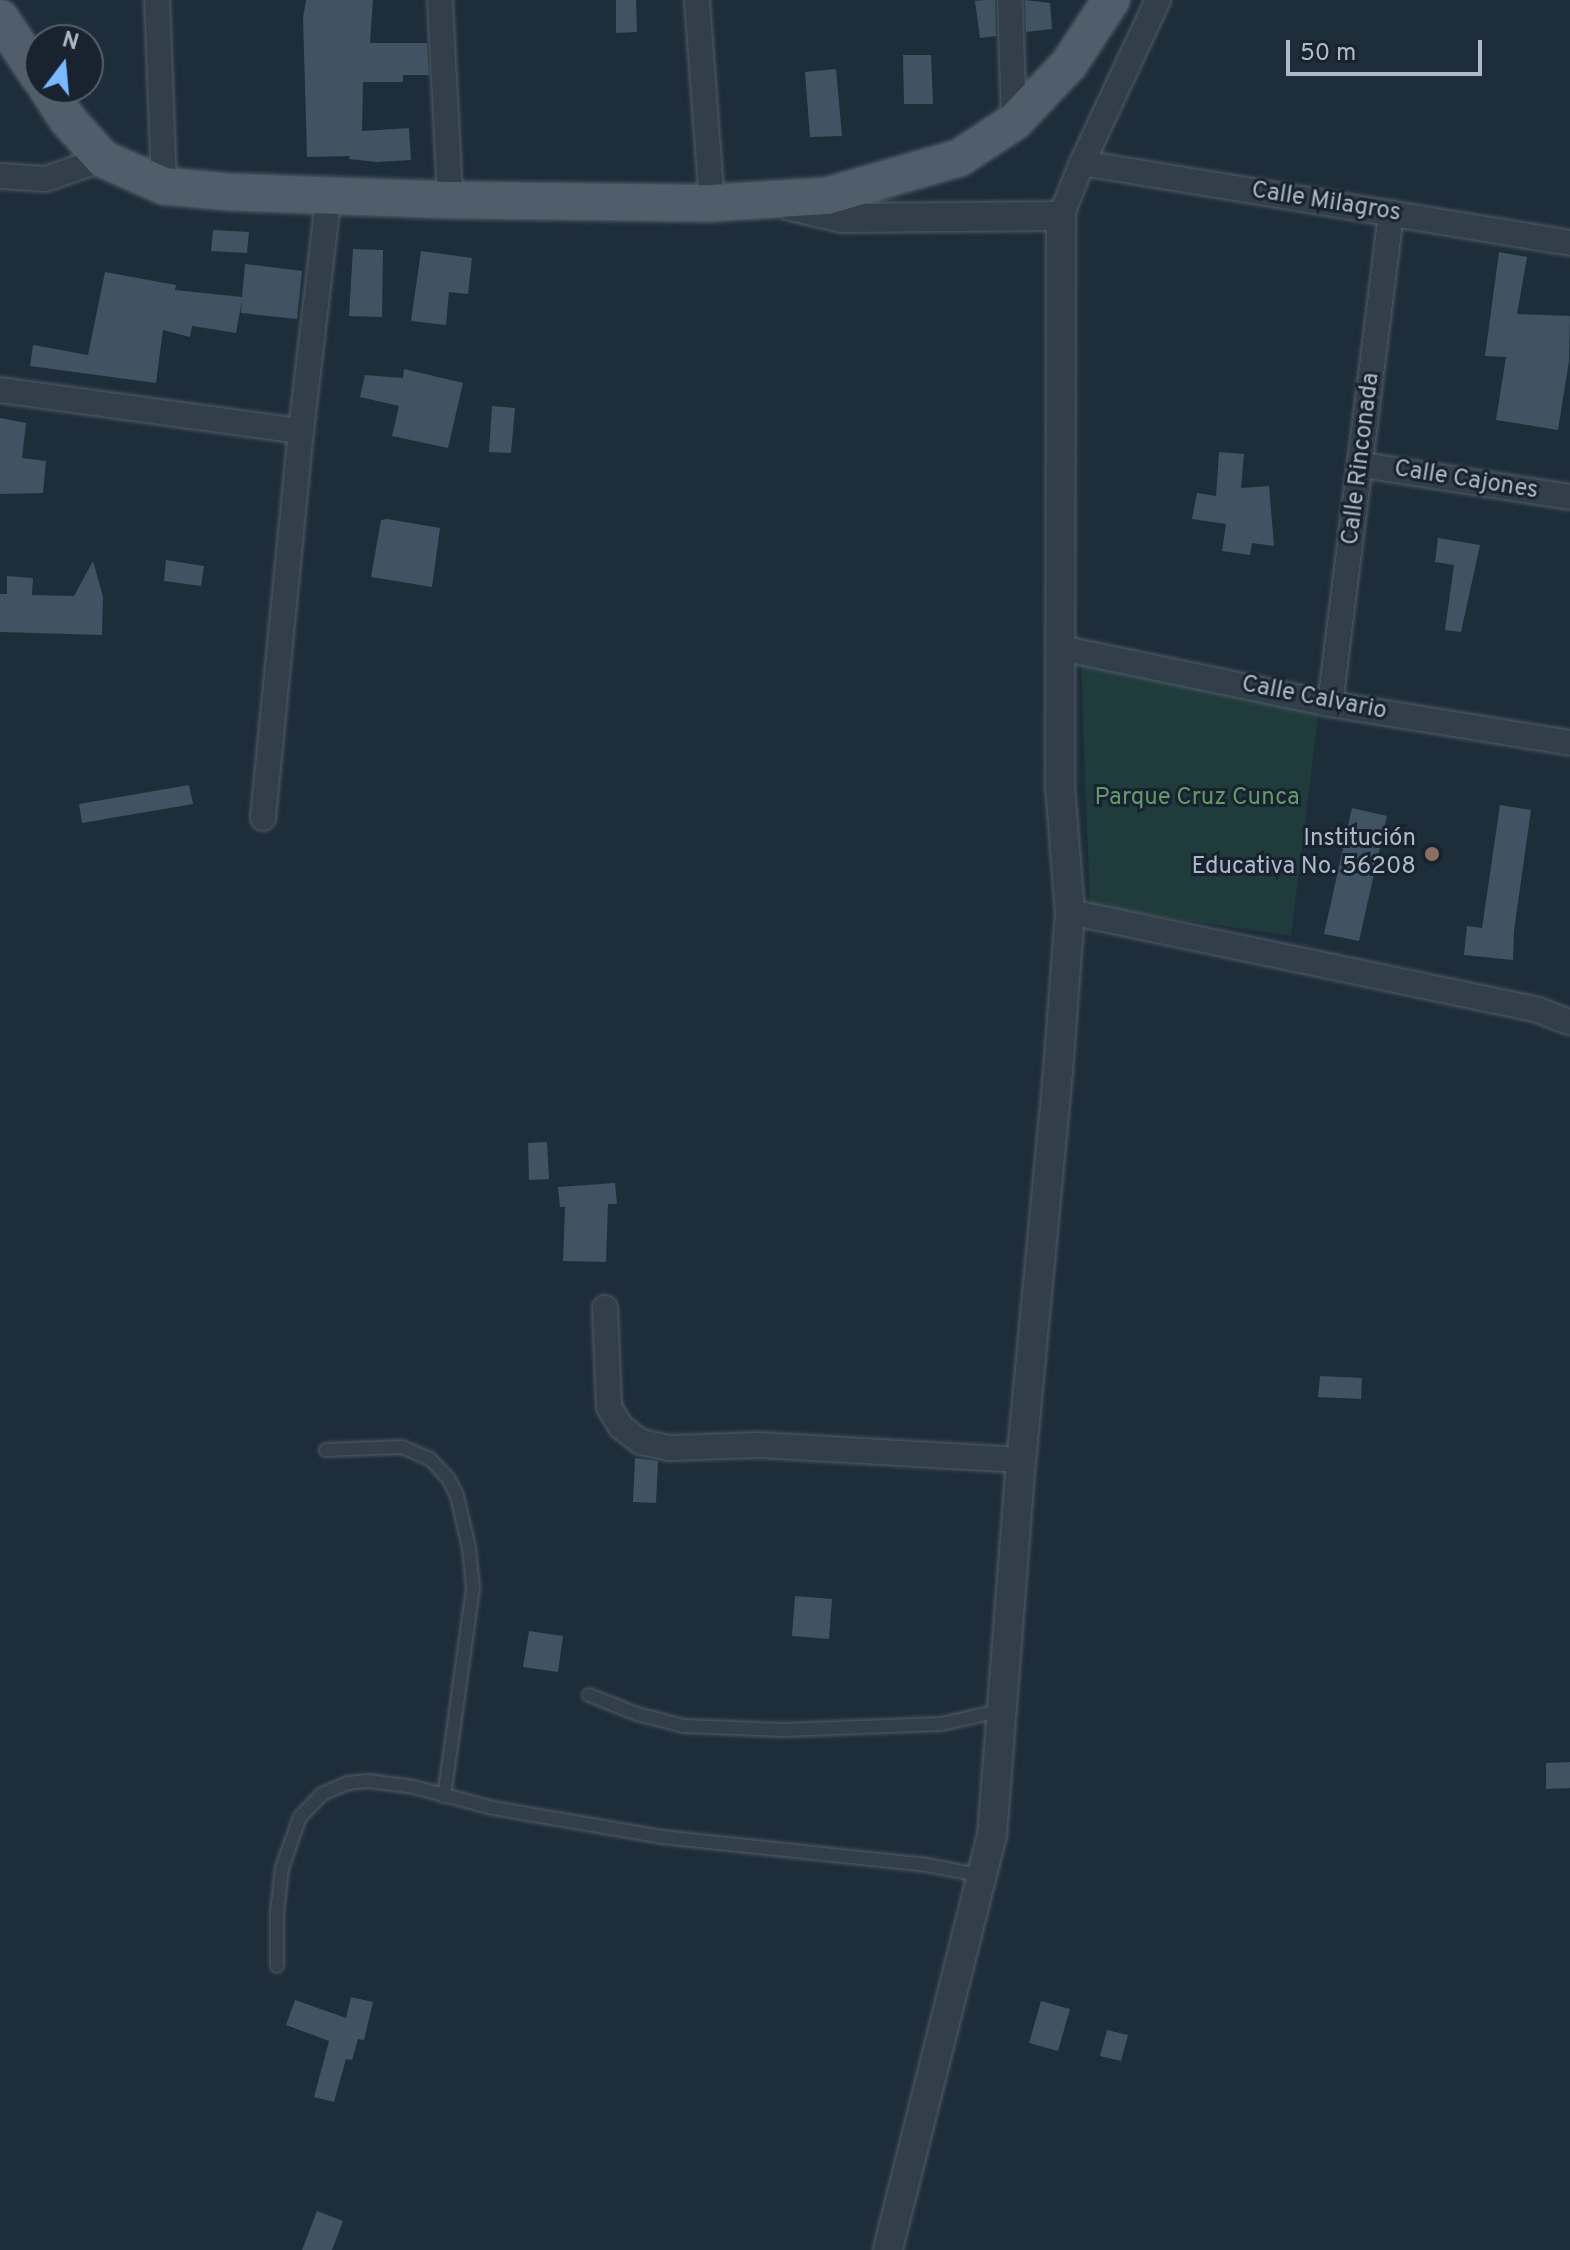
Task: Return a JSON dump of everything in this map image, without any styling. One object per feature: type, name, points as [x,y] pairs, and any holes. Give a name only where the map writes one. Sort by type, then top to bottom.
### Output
[{"type":"main road","points":[[58,104],[103,159],[164,186],[229,192],[450,200],[712,203],[827,196],[923,171],[959,158],[1014,122],[1069,64],[1111,0]]},
{"type":"main road","points":[[0,18],[24,54]]},
{"type":"street","points":[[157,0],[164,186]]},
{"type":"street","points":[[440,0],[450,200]]},
{"type":"street","points":[[1010,0],[1014,122]]},
{"type":"street","points":[[888,2250],[963,1961],[980,1875],[992,1835],[999,1711],[1038,1306],[1070,912],[1060,786],[1061,216],[1082,163],[1158,0]]},
{"type":"street","points":[[699,3],[712,203]]},
{"type":"street","points":[[0,176],[46,179],[103,159]]},
{"type":"street","name":"Calle Milagros","points":[[1082,163],[1570,243]]},
{"type":"street","points":[[263,818],[301,431],[329,194]]},
{"type":"street","points":[[765,200],[842,218],[1061,216]]},
{"type":"street","name":"Calle Rinconada","points":[[1330,704],[1391,213]]},
{"type":"street","points":[[0,390],[301,431]]},
{"type":"street","name":"Calle Cajones","points":[[1362,465],[1570,497]]},
{"type":"street","name":"Calle Calvario","points":[[1060,648],[1330,704],[1570,742]]},
{"type":"street","points":[[1070,912],[1538,1010],[1570,1022]]},
{"type":"street","points":[[605,1308],[609,1407],[621,1427],[641,1442],[669,1448],[759,1445],[1021,1460]]},
{"type":"lane","points":[[326,1450],[402,1447],[430,1459],[448,1478],[457,1496],[469,1548],[473,1588],[444,1796]]},
{"type":"lane","points":[[589,1695],[637,1714],[699,1727],[783,1730],[941,1724],[999,1711]]},
{"type":"lane","points":[[277,1966],[277,1913],[282,1868],[300,1817],[322,1794],[348,1783],[368,1781],[414,1787],[444,1796],[662,1837],[921,1864],[980,1875]]},
{"type":"green space","name":"Parque Cruz Cunca","points":[[1081,660],[1319,709],[1291,936],[1090,906]]},
{"type":"building","points":[[306,0],[373,0],[370,43],[427,43],[429,75],[403,75],[403,82],[363,82],[362,131],[409,128],[411,160],[377,162],[349,159],[350,156],[307,157],[303,18]]},
{"type":"building","points":[[616,0],[636,0],[637,32],[616,33]]},
{"type":"building","points":[[995,0],[996,36],[980,38],[975,1]]},
{"type":"building","points":[[1025,0],[1050,3],[1052,29],[1026,32]]},
{"type":"building","points":[[903,55],[931,55],[933,104],[904,104]]},
{"type":"building","points":[[836,69],[842,136],[810,137],[805,72]]},
{"type":"building","points":[[213,230],[249,232],[247,253],[211,251]]},
{"type":"building","points":[[353,249],[383,250],[382,317],[349,316]]},
{"type":"building","points":[[421,251],[472,258],[468,294],[449,292],[446,325],[411,321]]},
{"type":"building","points":[[1499,252],[1527,257],[1517,314],[1570,316],[1569,361],[1558,430],[1496,420],[1506,357],[1485,356]]},
{"type":"building","points":[[245,264],[302,271],[297,319],[241,313],[242,301],[236,333],[192,326],[190,337],[163,330],[156,383],[30,366],[33,345],[88,355],[105,272],[176,285],[175,290],[242,297]]},
{"type":"building","points":[[404,369],[463,383],[448,448],[392,436],[399,406],[360,397],[365,375],[403,378]]},
{"type":"building","points":[[492,406],[515,408],[511,453],[489,452]]},
{"type":"building","points":[[0,418],[26,423],[22,458],[46,461],[43,493],[0,494]]},
{"type":"building","points":[[1219,452],[1244,454],[1241,488],[1269,486],[1274,546],[1252,543],[1250,555],[1222,551],[1226,524],[1192,519],[1197,493],[1216,496]]},
{"type":"building","points":[[381,520],[440,528],[432,587],[371,577]]},
{"type":"building","points":[[1438,538],[1480,545],[1461,632],[1445,630],[1454,565],[1435,562]]},
{"type":"building","points":[[166,560],[204,566],[201,586],[164,581]]},
{"type":"building","points":[[93,561],[103,597],[102,635],[0,632],[0,594],[7,594],[7,576],[33,578],[32,595],[74,596]]},
{"type":"building","points":[[189,785],[193,804],[82,823],[79,804]]},
{"type":"building","points":[[1500,805],[1531,810],[1514,931],[1513,960],[1464,955],[1467,926],[1482,928]]},
{"type":"building","points":[[1352,808],[1387,816],[1359,941],[1324,934]]},
{"type":"building","points":[[547,1142],[549,1179],[529,1180],[528,1143]]},
{"type":"building","points":[[615,1183],[617,1204],[608,1204],[606,1262],[563,1261],[565,1207],[560,1207],[558,1187]]},
{"type":"building","points":[[1320,1376],[1362,1378],[1361,1399],[1318,1397]]},
{"type":"building","points":[[635,1458],[658,1461],[656,1503],[633,1502]]},
{"type":"building","points":[[795,1596],[832,1599],[829,1639],[792,1636]]},
{"type":"building","points":[[529,1631],[563,1636],[558,1672],[523,1667]]},
{"type":"building","points":[[1570,1762],[1570,1788],[1546,1789],[1546,1763]]},
{"type":"building","points":[[351,1997],[373,2002],[364,2040],[358,2039],[352,2060],[346,2059],[334,2102],[314,2097],[329,2041],[286,2025],[295,2000],[346,2018]]},
{"type":"building","points":[[1041,2001],[1070,2009],[1058,2051],[1029,2043]]},
{"type":"building","points":[[1107,2030],[1128,2035],[1121,2061],[1100,2056]]},
{"type":"building","points":[[317,2211],[343,2221],[332,2250],[302,2250]]},
{"type":"place","name":"Institución Educativa No. 56208","points":[[1432,854]]}]
